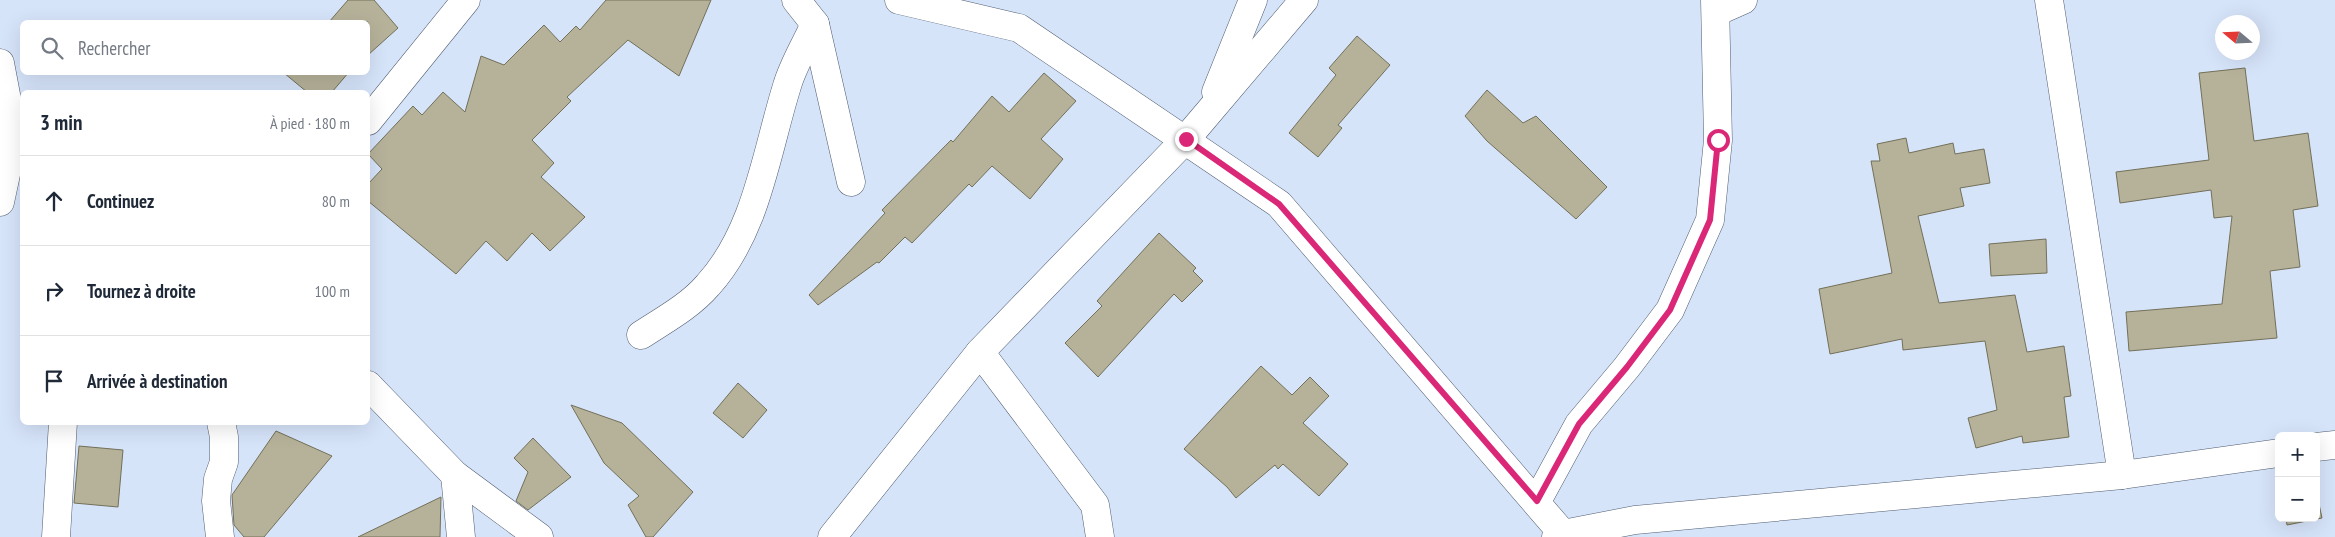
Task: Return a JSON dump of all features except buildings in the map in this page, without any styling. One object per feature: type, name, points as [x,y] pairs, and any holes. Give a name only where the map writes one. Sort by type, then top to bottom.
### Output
[{"type":"street","points":[[370,119],[466,0]]},
{"type":"street","points":[[796,0],[815,24],[851,182]]},
{"type":"street","points":[[899,0],[1018,28],[1186,139],[1279,204],[1537,501],[1559,535],[1635,520],[2122,475],[2275,453]]},
{"type":"street","points":[[1207,114],[1253,0]]},
{"type":"street","points":[[832,537],[980,352],[1186,139],[1304,0]]},
{"type":"street","points":[[1537,501],[1579,424],[1627,367],[1670,310],[1710,220],[1718,140],[1715,6],[1743,0]]},
{"type":"street","points":[[2049,0],[2122,475]]},
{"type":"street","points":[[641,335],[686,306],[709,285],[739,241],[758,189],[787,83],[815,24]]},
{"type":"street","points":[[0,63],[18,139],[20,158]]},
{"type":"street","points":[[0,202],[18,139]]},
{"type":"street","points":[[980,352],[1095,504],[1100,537]]},
{"type":"street","points":[[370,387],[455,475],[539,537]]},
{"type":"street","points":[[56,537],[63,425]]},
{"type":"street","points":[[220,537],[216,501],[218,479],[224,462],[224,437],[222,425]]},
{"type":"street","points":[[2320,447],[2335,445]]},
{"type":"street","points":[[455,475],[461,537]]},
{"type":"route","points":[[1186,139],[1279,204],[1537,501],[1579,424],[1627,367],[1670,310],[1710,220],[1718,140]]}]
